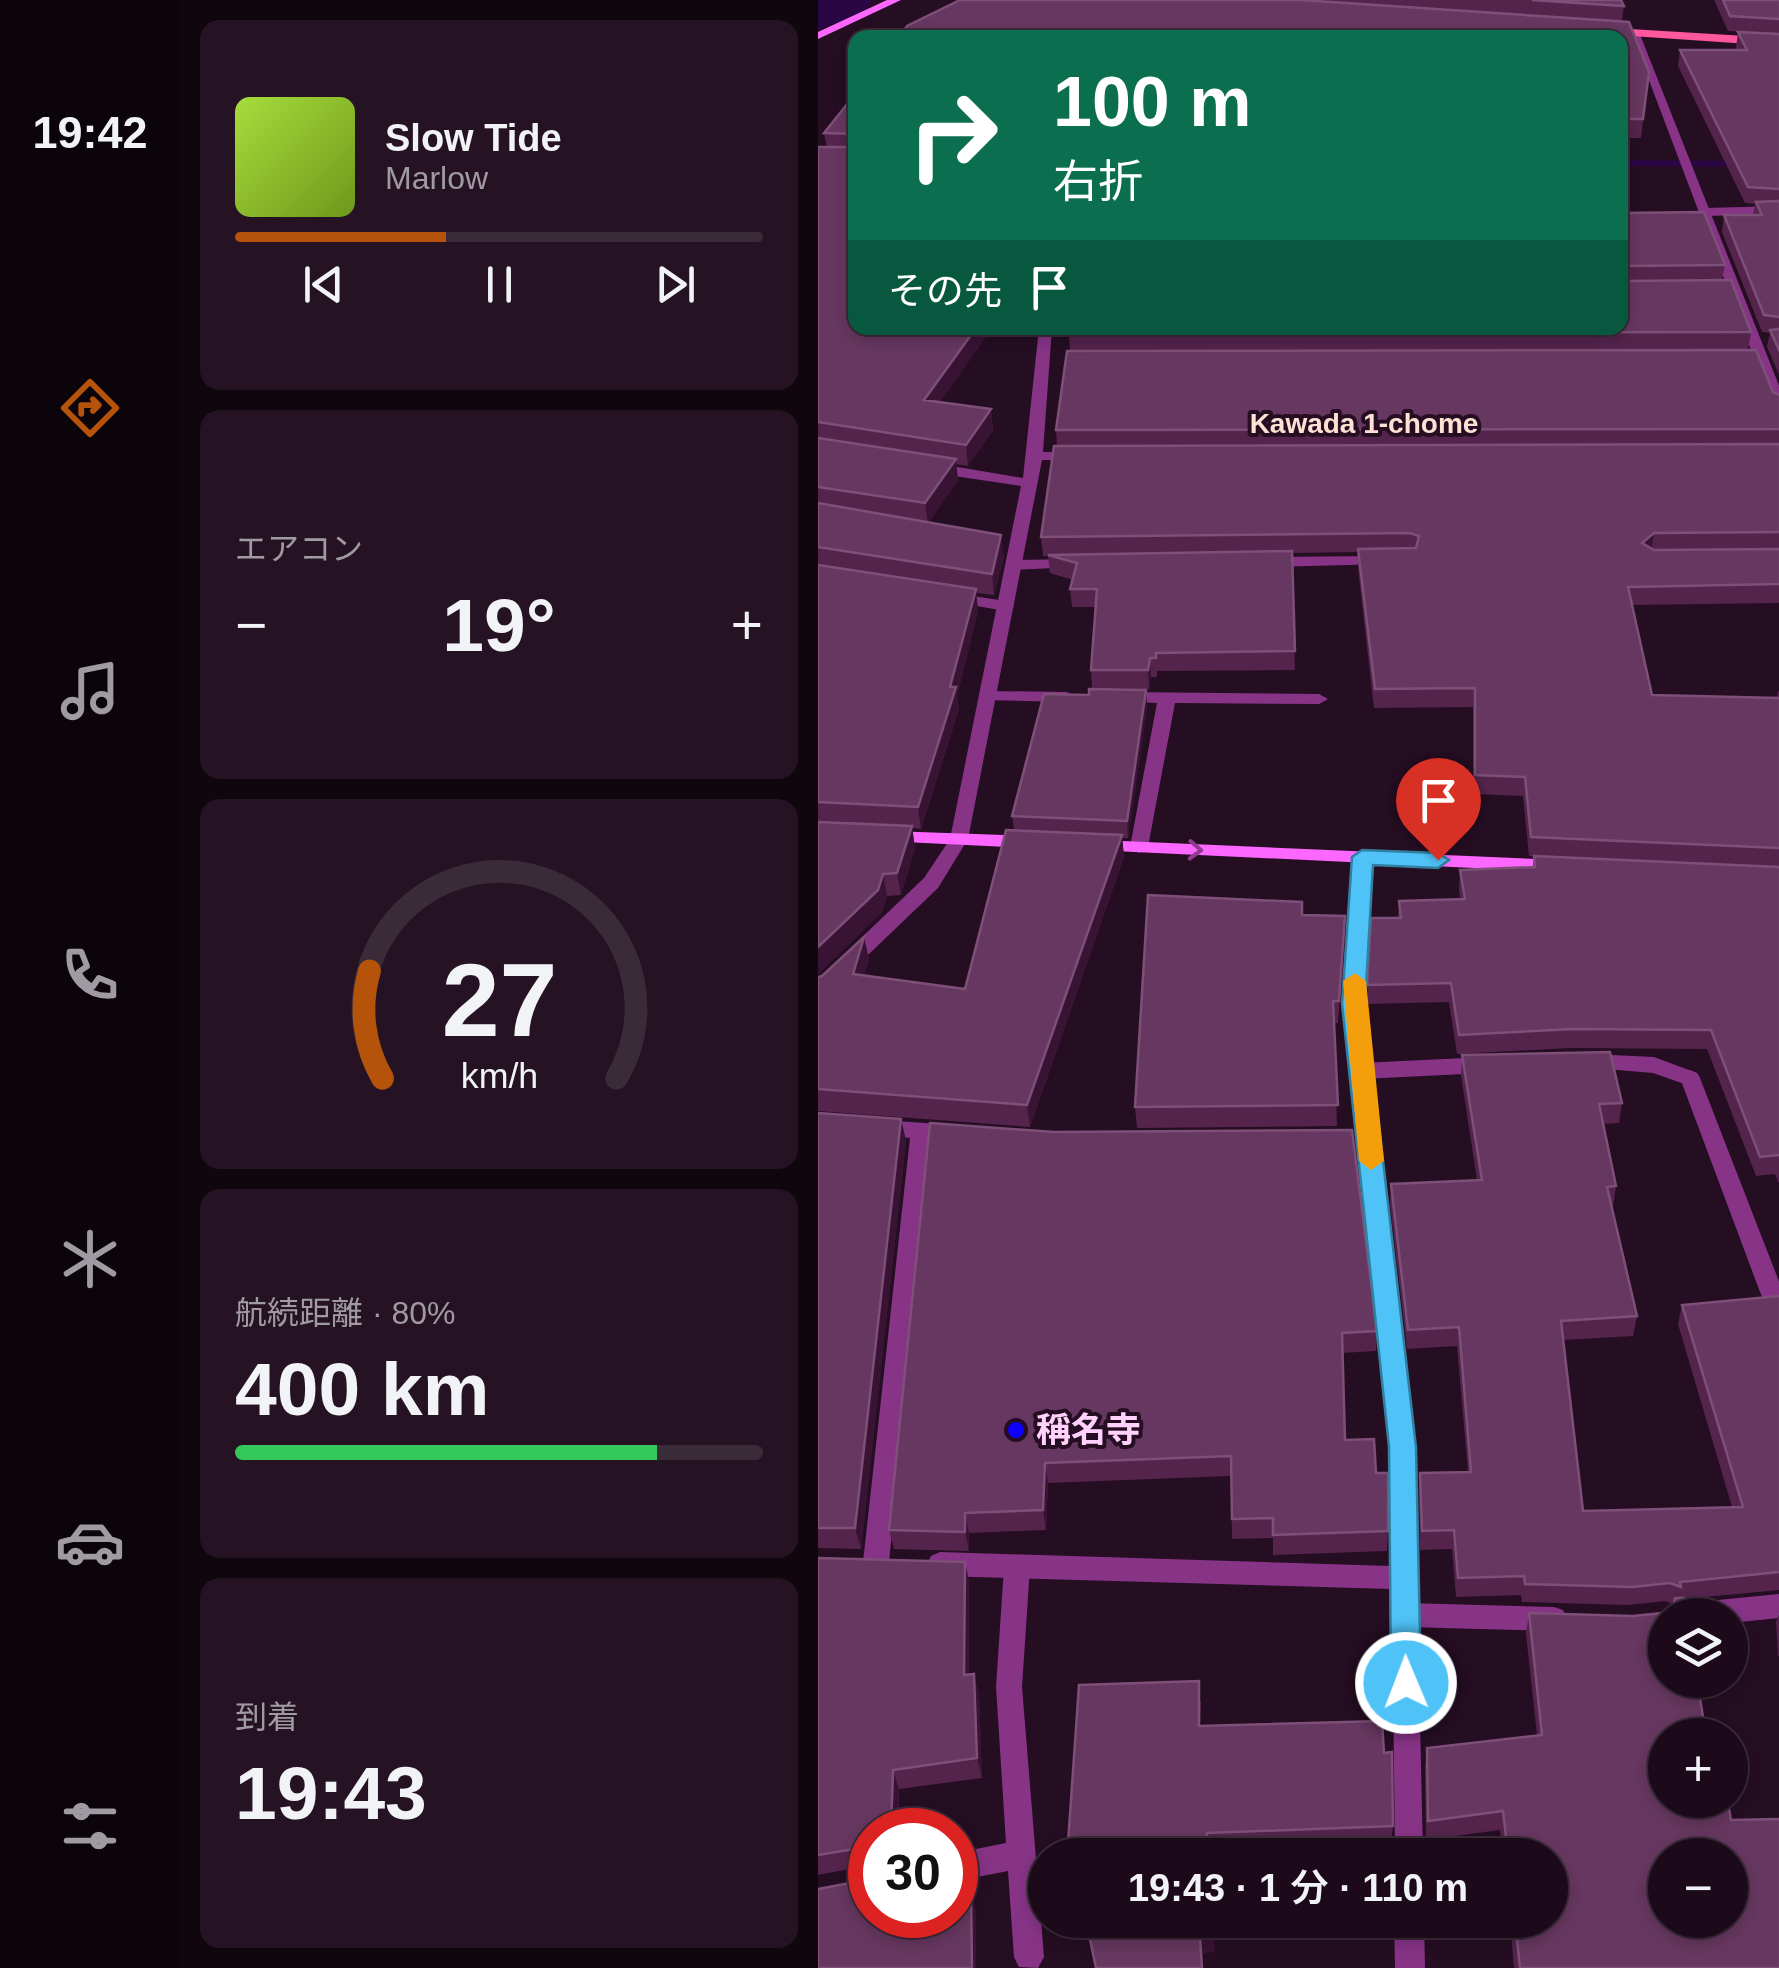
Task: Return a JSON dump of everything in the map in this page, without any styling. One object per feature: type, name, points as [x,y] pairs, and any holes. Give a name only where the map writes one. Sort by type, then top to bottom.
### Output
[{"type":"main road","points":[[1594,29],[1607,30]]},
{"type":"main road","points":[[1628,32],[1780,42]]},
{"type":"street","points":[[818,36],[896,0]]},
{"type":"street","points":[[1634,32],[1735,292],[1758,340],[1759,360],[1780,408]]},
{"type":"street","points":[[1705,212],[1780,210]]},
{"type":"street","points":[[1716,292],[1735,292]]},
{"type":"street","points":[[818,992],[931,883],[959,839],[1014,564],[1008,544],[1036,456],[1044,335]]},
{"type":"street","points":[[1739,360],[1759,360]]},
{"type":"street","points":[[1042,361],[1062,361]]},
{"type":"street","points":[[1036,456],[1094,456]]},
{"type":"street","points":[[914,465],[1029,483]]},
{"type":"street","points":[[1250,562],[1409,560]]},
{"type":"street","points":[[1014,564],[1092,564]]},
{"type":"street","points":[[930,594],[1006,606]]},
{"type":"street","points":[[988,696],[1087,697]]},
{"type":"street","points":[[1107,697],[1320,699]]},
{"type":"street","points":[[1140,847],[1166,698]]},
{"type":"street","points":[[871,836],[1049,843]]},
{"type":"street","points":[[1085,845],[1581,868]]},
{"type":"street","points":[[1362,857],[1353,1004],[1361,1072],[1360,1138],[1402,1447],[1408,1838]]},
{"type":"street","points":[[1565,1062],[1654,1065],[1690,1078],[1771,1292],[1780,1299]]},
{"type":"street","points":[[1361,1072],[1509,1064]]},
{"type":"street","points":[[852,1126],[979,1135]]},
{"type":"street","points":[[921,1131],[884,1563],[1405,1578]]},
{"type":"street","points":[[1018,1567],[1010,1688],[1029,1957]]},
{"type":"street","points":[[1748,1609],[1780,1606]]},
{"type":"street","points":[[1405,1614],[1572,1619]]},
{"type":"street","points":[[978,1862],[1021,1854]]},
{"type":"street","points":[[1410,1938],[1410,1968]]},
{"type":"building","points":[[960,0],[1301,0],[1629,22],[1649,72],[1643,119],[1628,119],[1628,30],[904,30]]},
{"type":"building","points":[[1532,0],[1621,0],[1624,6]]},
{"type":"building","points":[[1723,0],[1780,0],[1780,19],[1730,16]]},
{"type":"building","points":[[1738,32],[1780,34],[1780,189],[1748,187],[1680,50],[1747,50]]},
{"type":"building","points":[[848,103],[848,134],[824,133]]},
{"type":"building","points":[[818,147],[848,147],[848,335],[971,335],[924,400],[991,409],[966,445],[818,422]]},
{"type":"building","points":[[1780,201],[1780,317],[1764,315],[1724,215],[1762,215],[1756,202]]},
{"type":"building","points":[[1704,212],[1725,265],[1628,266],[1628,213]]},
{"type":"building","points":[[1731,280],[1751,332],[1628,332],[1628,281]]},
{"type":"building","points":[[1780,329],[1780,352],[1770,330]]},
{"type":"building","points":[[1756,350],[1773,392],[1780,395],[1780,429],[1056,430],[1067,351]]},
{"type":"building","points":[[818,438],[956,459],[925,503],[818,487]]},
{"type":"building","points":[[1780,444],[1780,532],[1654,533],[1642,543],[1654,550],[1780,549],[1780,584],[1628,587],[1652,695],[1780,698],[1780,848],[1531,837],[1525,777],[1475,775],[1475,688],[1375,689],[1358,549],[1416,548],[1419,536],[1410,533],[1041,537],[1054,446]]},
{"type":"building","points":[[818,503],[1001,535],[992,574],[818,547]]},
{"type":"building","points":[[1292,551],[1295,651],[1156,653],[1156,658],[1150,658],[1148,670],[1091,670],[1097,589],[1070,589],[1077,563],[1048,555]]},
{"type":"building","points":[[818,565],[976,589],[950,687],[956,687],[918,807],[818,802]]},
{"type":"building","points":[[1089,689],[1146,690],[1127,821],[1012,816],[1044,694],[1089,695]]},
{"type":"building","points":[[818,822],[912,826],[897,873],[883,874],[878,890],[818,947]]},
{"type":"building","points":[[1006,830],[1122,835],[1027,1105],[818,1089],[818,977],[864,937],[853,974],[965,989]]},
{"type":"building","points":[[1534,856],[1780,867],[1780,1155],[1760,1157],[1711,1030],[1573,1029],[1459,1035],[1451,983],[1367,985],[1371,918],[1401,918],[1399,901],[1465,899],[1460,870],[1535,867]]},
{"type":"building","points":[[1148,895],[1302,902],[1302,915],[1345,916],[1339,1001],[1333,1001],[1338,1105],[1135,1107]]},
{"type":"building","points":[[1610,1052],[1622,1103],[1599,1104],[1616,1186],[1607,1187],[1637,1316],[1561,1321],[1583,1511],[1743,1507],[1682,1305],[1780,1296],[1780,1572],[1680,1582],[1681,1587],[1670,1583],[1632,1587],[1525,1584],[1524,1576],[1458,1578],[1454,1530],[1422,1531],[1420,1473],[1471,1472],[1459,1327],[1408,1330],[1391,1184],[1482,1180],[1462,1055]]},
{"type":"building","points":[[818,1113],[901,1119],[855,1528],[818,1528]]},
{"type":"building","points":[[930,1123],[1054,1132],[1352,1130],[1377,1331],[1342,1333],[1345,1440],[1374,1439],[1376,1473],[1388,1473],[1388,1531],[1273,1535],[1273,1518],[1232,1519],[1231,1456],[1045,1463],[1043,1510],[965,1513],[965,1532],[889,1530]]},
{"type":"building","points":[[818,1558],[965,1562],[964,1675],[974,1674],[977,1758],[893,1770],[892,1808],[848,1808],[848,1850],[818,1855]]},
{"type":"building","points":[[1529,1613],[1648,1614],[1648,1698],[1700,1698],[1703,1718],[1648,1718],[1648,1818],[1780,1819],[1780,1968],[1520,1968],[1517,1938],[1568,1938],[1568,1838],[1506,1838],[1503,1811],[1428,1821],[1427,1748],[1542,1735]]},
{"type":"building","points":[[1199,1681],[1199,1726],[1382,1721],[1384,1753],[1392,1752],[1393,1826],[1207,1833],[1207,1838],[1068,1838],[1079,1685]]},
{"type":"building","points":[[848,1883],[848,1938],[972,1938],[972,1968],[818,1968],[818,1889]]},
{"type":"building","points":[[1090,1938],[1200,1938],[1202,1968],[1096,1968]]},
{"type":"waterway","points":[[818,12],[843,0]]},
{"type":"waterway","points":[[1628,163],[1780,164]]},
{"type":"slow traffic","points":[[1355,981],[1353,1004],[1371,1161]]},
{"type":"place","name":"稱名寺","points":[[1016,1430]]},
{"type":"district","name":"Kawada 1-chome","points":[[1364,423]]},
{"type":"route","points":[[1406,1683],[1402,1447],[1353,1004],[1362,857],[1438,860]]}]
